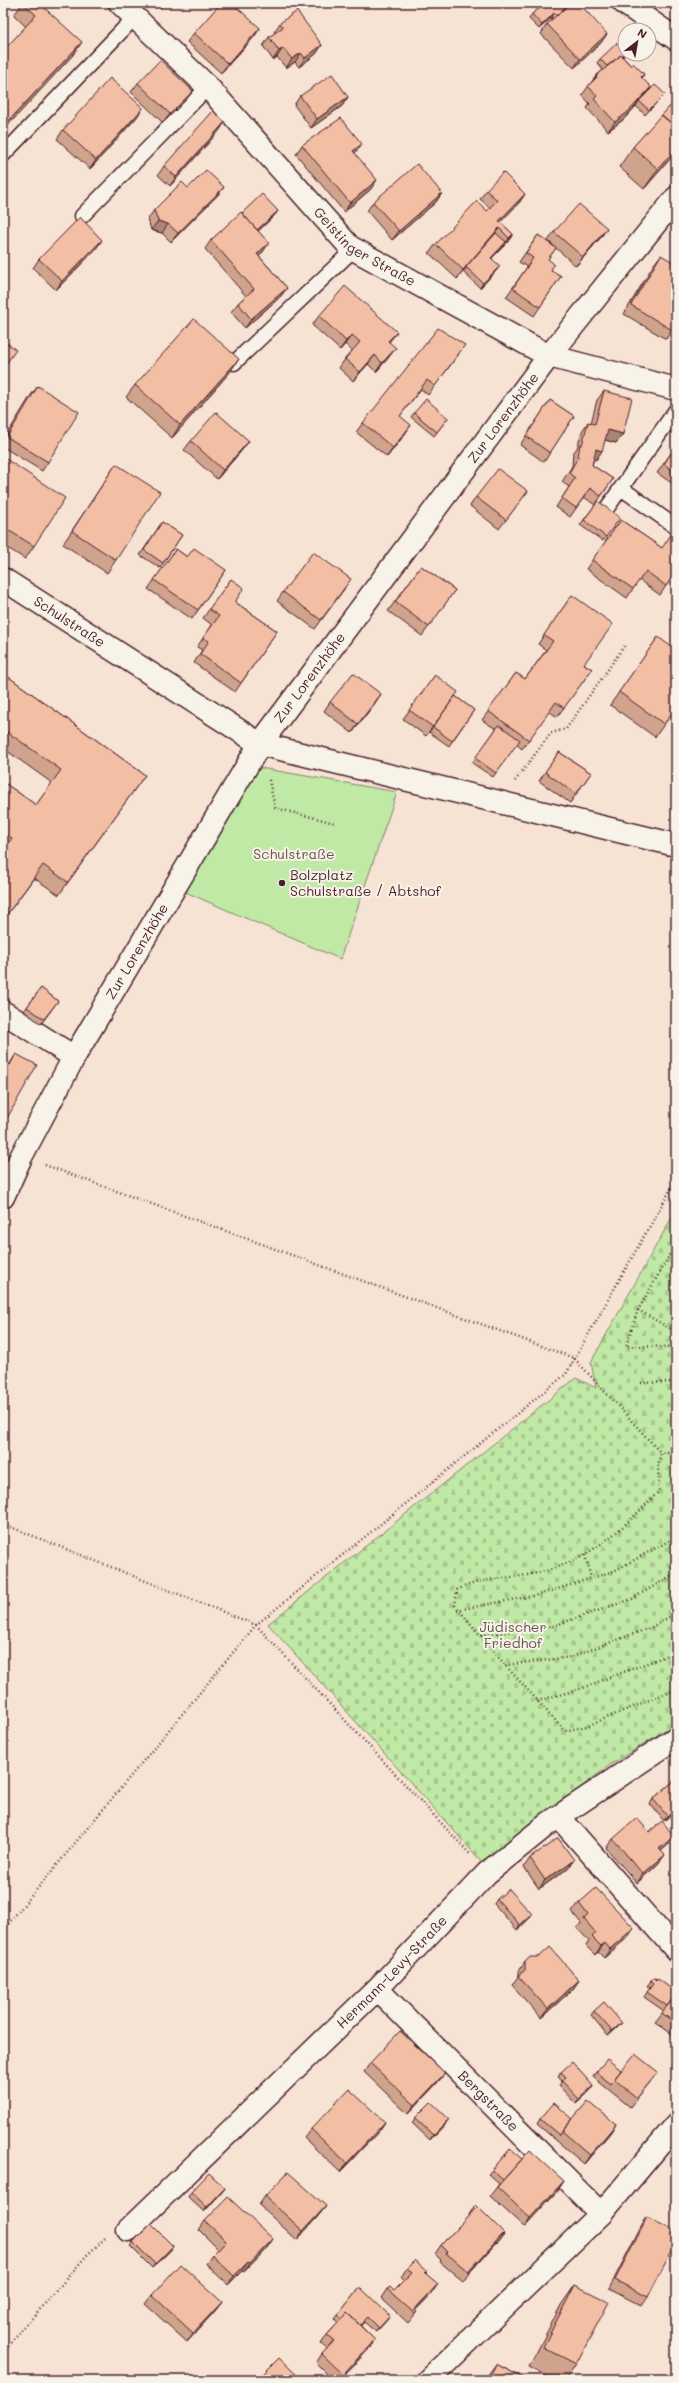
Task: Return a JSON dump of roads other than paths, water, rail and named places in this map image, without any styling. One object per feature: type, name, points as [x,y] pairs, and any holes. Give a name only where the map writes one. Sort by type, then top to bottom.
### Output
[{"type":"street","points":[[624,3],[676,39]]},
{"type":"street","name":"Geistinger Straße","points":[[127,10],[208,87],[354,249],[549,356],[676,389]]},
{"type":"street","name":"Zur Lorenzhöhe","points":[[3,1197],[21,1157],[74,1057],[265,745],[549,356],[676,198]]},
{"type":"street","name":"Schulstraße","points":[[3,579],[265,745],[676,844]]},
{"type":"street","points":[[3,1012],[74,1057]]},
{"type":"street","name":"Hermann-Levy-Straße","points":[[128,2230],[377,1989],[487,1873],[559,1817],[676,1738]]},
{"type":"street","points":[[559,1817],[676,1950]]},
{"type":"street","name":"Bergstraße","points":[[377,1989],[601,2214]]},
{"type":"street","points":[[428,2380],[601,2214],[676,2125]]},
{"type":"lane","points":[[3,155],[127,10]]},
{"type":"lane","points":[[82,216],[208,87]]},
{"type":"lane","points":[[234,363],[354,249]]},
{"type":"lane","points":[[607,508],[676,410]]},
{"type":"lane","points":[[621,488],[673,526]]},
{"type":"place","name":"Bolzplatz Schulstraße / Abtshof","points":[[282,883]]},
{"type":"park label","name":"Jüdischer Friedhof","points":[[513,1636]]}]
